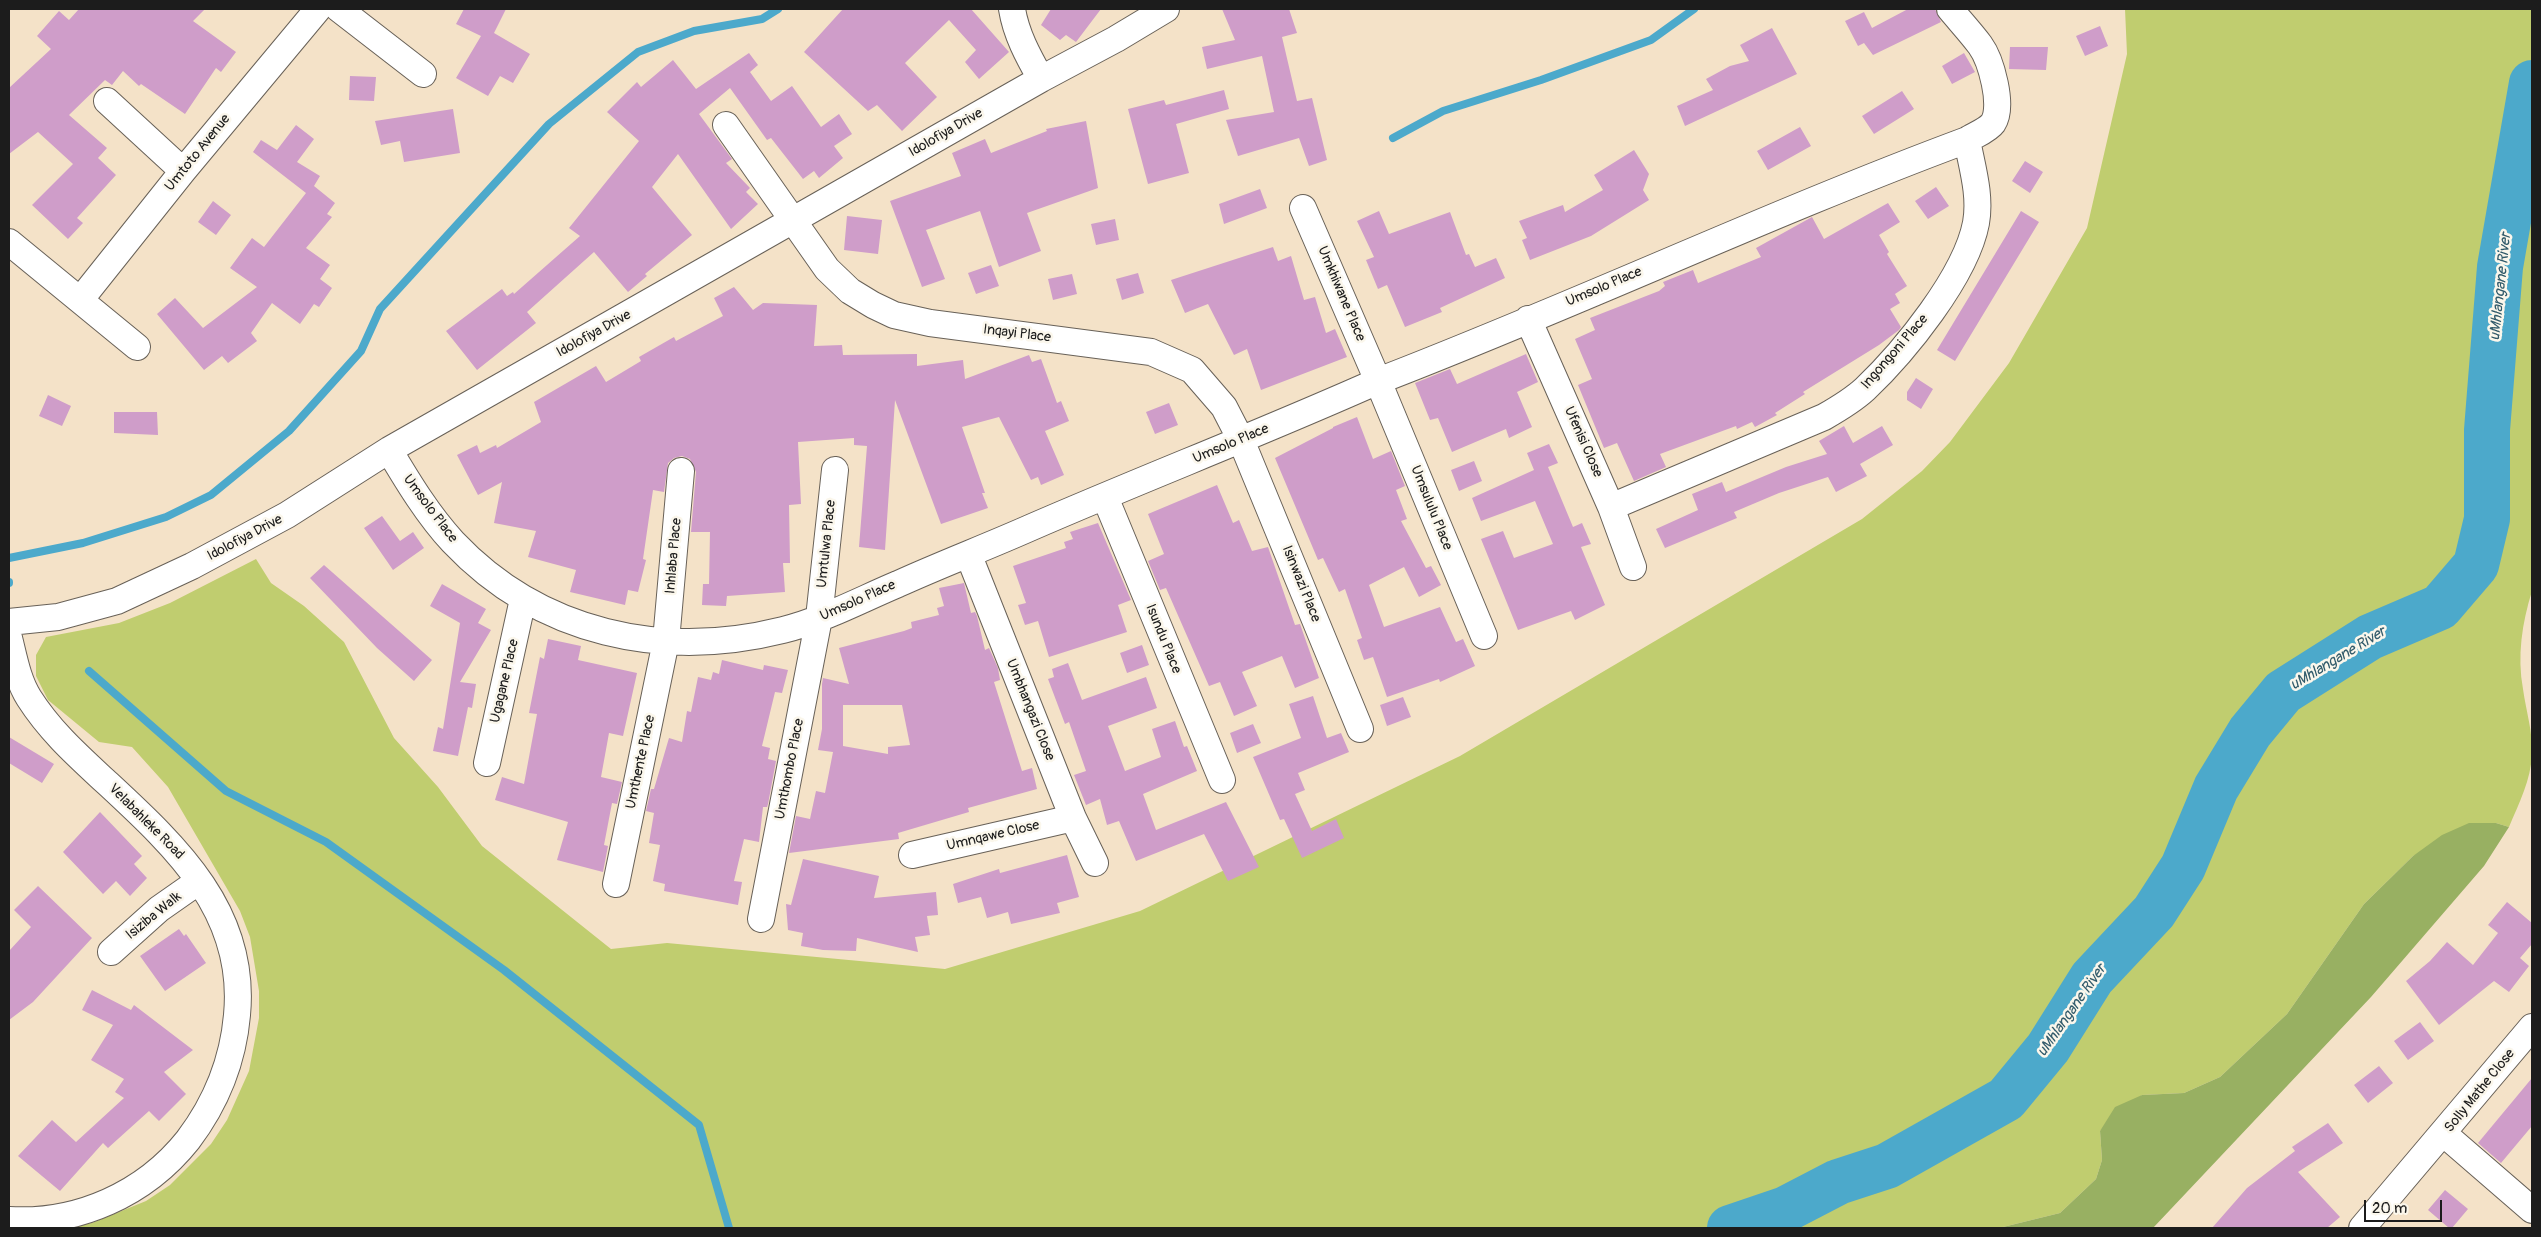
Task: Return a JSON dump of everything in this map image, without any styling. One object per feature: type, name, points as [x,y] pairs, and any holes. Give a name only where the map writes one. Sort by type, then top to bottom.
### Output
[{"type":"street","name":"Umtoto Avenue","points":[[81,299],[183,171],[318,9]]},
{"type":"street","points":[[339,9],[423,74]]},
{"type":"street","points":[[1012,9],[1014,22],[1026,53],[1041,79]]},
{"type":"street","name":"Idolofiya Drive","points":[[9,622],[58,617],[117,602],[192,566],[288,515],[389,450],[1041,79],[1116,40],[1166,9]]},
{"type":"street","name":"Umsolo Place","points":[[389,450],[433,518],[453,542],[488,575],[523,599],[551,614],[576,624],[639,639],[666,641],[717,641],[784,630],[819,618],[969,556],[1378,380],[1734,232],[1967,140],[1991,125],[1997,115],[1998,102],[1994,79],[1981,46],[1950,9]]},
{"type":"street","points":[[107,101],[183,171]]},
{"type":"street","name":"Inqayi Place","points":[[726,125],[828,268],[850,291],[894,315],[930,323],[1151,352],[1180,364],[1197,375],[1224,407],[1241,440]]},
{"type":"street","name":"Ingongoni Place","points":[[1612,507],[1824,417],[1844,406],[1864,390],[1914,334],[1953,276],[1969,246],[1976,222],[1978,196],[1967,140]]},
{"type":"street","name":"Umkhiwane Place","points":[[1304,208],[1378,380]]},
{"type":"street","points":[[9,242],[81,299],[137,347]]},
{"type":"street","name":"Ufenisi Close","points":[[1528,319],[1612,507],[1633,567]]},
{"type":"street","name":"Umsululu Place","points":[[1378,380],[1484,636]]},
{"type":"street","name":"Isinwazi Place","points":[[1241,440],[1360,729]]},
{"type":"street","name":"Umtulwa Place","points":[[819,618],[835,470]]},
{"type":"street","name":"Inhlaba Place","points":[[666,641],[681,471]]},
{"type":"street","name":"Isundu Place","points":[[1105,497],[1222,780]]},
{"type":"street","name":"Umbhangazi Close","points":[[969,556],[1073,818],[1095,863]]},
{"type":"street","name":"Ugagane Place","points":[[487,763],[523,599]]},
{"type":"street","name":"Umthombo Place","points":[[761,919],[819,618]]},
{"type":"street","name":"Velabahleke Road","points":[[9,638],[16,665],[28,696],[47,724],[177,850],[199,881],[218,910],[232,949],[240,988],[236,1032],[225,1076],[205,1115],[172,1159],[130,1192],[87,1211],[56,1218],[9,1220]]},
{"type":"street","name":"Umthente Place","points":[[616,884],[666,641]]},
{"type":"street","name":"Umnqawe Close","points":[[912,855],[1073,818]]},
{"type":"street","name":"Isiziba Walk","points":[[111,952],[159,909],[199,881]]},
{"type":"street","name":"Solly Mathe Close","points":[[2532,1027],[2443,1133],[2532,1210]]},
{"type":"street","points":[[2362,1228],[2443,1133]]},
{"type":"green space","points":[[2125,9],[2532,9],[2532,591],[2523,627],[2520,664],[2532,754],[2527,782],[2509,827],[2496,823],[2413,856],[2364,904],[2287,1014],[2220,1077],[2184,1093],[2142,1095],[2100,1131],[2102,1160],[2096,1179],[2060,1213],[1999,1228],[66,1228],[92,1223],[146,1201],[170,1185],[211,1144],[227,1120],[249,1071],[259,1018],[259,991],[250,937],[240,911],[168,787],[132,747],[99,742],[48,700],[36,676],[36,655],[46,637],[119,623],[170,603],[256,559],[271,583],[304,606],[344,642],[394,738],[438,787],[482,846],[611,949],[667,943],[945,969],[1140,911],[1460,756],[1862,519],[1922,471],[1950,442],[2009,363],[2087,228],[2127,54]]},
{"type":"green space","points":[[2469,823],[2496,823],[2509,827],[2484,866],[2371,997],[2153,1228],[1999,1228],[2060,1213],[2096,1179],[2102,1160],[2100,1131],[2115,1107],[2142,1095],[2184,1093],[2220,1077],[2287,1014],[2364,904],[2413,856],[2442,835]]},
{"type":"building","points":[[79,9],[205,9],[193,21],[236,52],[221,72],[216,68],[185,114],[141,84],[139,86],[123,71],[112,85],[105,80],[69,115],[107,148],[98,158],[116,175],[77,218],[83,223],[68,239],[32,205],[73,164],[38,132],[9,154],[9,88],[51,49],[37,36],[59,11],[69,20]]},
{"type":"building","points":[[464,9],[506,9],[494,33],[530,54],[513,83],[500,76],[488,96],[456,78],[481,36],[456,24]]},
{"type":"building","points":[[843,9],[971,9],[1009,52],[979,79],[965,62],[976,50],[949,20],[905,63],[937,97],[902,131],[877,105],[868,111],[804,52]]},
{"type":"building","points":[[1051,9],[1101,9],[1076,42],[1066,35],[1060,40],[1041,25]]},
{"type":"building","points":[[1222,9],[1289,9],[1297,33],[1282,37],[1297,101],[1312,98],[1327,160],[1309,166],[1299,138],[1238,156],[1226,120],[1274,112],[1262,56],[1207,69],[1202,47],[1235,40]]},
{"type":"building","points":[[1908,9],[1935,9],[1941,22],[1873,55],[1864,43],[1858,46],[1845,21],[1864,12],[1872,28]]},
{"type":"building","points":[[2100,26],[2108,46],[2085,56],[2076,36]]},
{"type":"building","points":[[1772,28],[1797,74],[1685,126],[1677,106],[1713,90],[1706,79],[1730,66],[1749,61],[1740,45]]},
{"type":"building","points":[[2010,47],[2048,47],[2046,70],[2009,69]]},
{"type":"building","points":[[749,53],[758,65],[750,72],[771,101],[792,86],[821,127],[839,114],[852,134],[834,146],[843,158],[819,178],[814,171],[803,179],[771,138],[767,140],[730,88],[699,114],[732,159],[726,163],[750,188],[746,192],[758,204],[731,229],[678,154],[652,187],[692,235],[645,274],[647,276],[628,292],[594,252],[527,312],[536,323],[477,370],[446,331],[502,289],[507,296],[513,292],[514,294],[580,236],[569,228],[639,141],[607,112],[637,82],[641,87],[673,60],[696,89]]},
{"type":"building","points":[[1964,53],[1975,72],[1952,84],[1942,66]]},
{"type":"building","points":[[350,76],[376,77],[374,101],[349,100]]},
{"type":"building","points":[[1224,90],[1229,109],[1176,124],[1189,173],[1148,184],[1128,109],[1164,100],[1166,105]]},
{"type":"building","points":[[1902,91],[1914,109],[1874,134],[1862,116]]},
{"type":"building","points":[[453,109],[460,153],[404,162],[400,141],[381,145],[375,121]]},
{"type":"building","points":[[1086,121],[1098,188],[1027,213],[1041,251],[999,267],[980,211],[926,230],[945,279],[922,287],[890,201],[961,176],[952,153],[985,139],[991,153],[1047,131],[1046,129]]},
{"type":"building","points":[[296,125],[314,139],[297,162],[320,176],[314,186],[335,203],[327,214],[332,217],[306,248],[330,265],[320,279],[332,288],[319,307],[314,304],[300,324],[272,303],[251,333],[257,341],[228,363],[222,356],[204,370],[157,314],[175,298],[203,328],[257,287],[230,268],[252,238],[264,247],[306,193],[253,152],[261,140],[277,150]]},
{"type":"building","points":[[1800,127],[1811,146],[1768,170],[1757,151]]},
{"type":"building","points":[[1634,150],[1649,174],[1643,190],[1649,200],[1591,236],[1530,260],[1522,240],[1527,238],[1519,221],[1563,205],[1565,212],[1603,190],[1594,175]]},
{"type":"building","points":[[2025,161],[2043,172],[2030,193],[2012,181]]},
{"type":"building","points":[[1936,187],[1949,206],[1928,219],[1915,201]]},
{"type":"building","points":[[1260,189],[1267,208],[1224,224],[1219,204]]},
{"type":"building","points":[[213,201],[231,215],[216,235],[198,222]]},
{"type":"building","points":[[1888,203],[1900,222],[1879,235],[1889,252],[1887,254],[1907,286],[1895,294],[1900,303],[1890,309],[1901,327],[1899,330],[1879,345],[1803,392],[1805,394],[1775,413],[1777,415],[1755,427],[1752,422],[1737,429],[1736,426],[1660,454],[1666,467],[1634,481],[1617,443],[1604,448],[1578,385],[1592,379],[1575,339],[1595,330],[1590,318],[1659,291],[1665,286],[1663,282],[1693,270],[1698,283],[1761,257],[1756,248],[1812,217],[1824,239]]},
{"type":"building","points":[[1379,211],[1389,234],[1450,212],[1466,255],[1469,254],[1475,267],[1496,258],[1505,278],[1440,308],[1442,312],[1405,327],[1387,285],[1378,289],[1366,260],[1374,257],[1357,221]]},
{"type":"building","points":[[2021,211],[2039,222],[1955,361],[1937,350]]},
{"type":"building","points":[[847,216],[882,220],[878,254],[844,250]]},
{"type":"building","points":[[1115,219],[1119,240],[1096,245],[1091,224]]},
{"type":"building","points":[[1273,247],[1278,261],[1291,256],[1304,300],[1315,297],[1326,333],[1335,329],[1347,357],[1261,390],[1247,349],[1234,355],[1208,304],[1185,313],[1171,280]]},
{"type":"building","points":[[991,265],[999,286],[976,294],[968,273]]},
{"type":"building","points":[[1138,273],[1144,293],[1122,300],[1116,279]]},
{"type":"building","points":[[1072,274],[1077,294],[1053,300],[1048,279]]},
{"type":"building","points":[[734,287],[753,310],[763,303],[817,305],[814,346],[842,345],[843,355],[917,354],[917,366],[963,360],[965,379],[1029,355],[1032,362],[1041,359],[1057,403],[1061,401],[1069,421],[1045,431],[1064,475],[1041,485],[1038,477],[1031,480],[999,417],[962,427],[985,493],[982,493],[988,508],[941,524],[895,400],[885,550],[859,547],[867,446],[854,445],[854,438],[798,442],[801,504],[789,505],[790,563],[783,563],[785,592],[727,596],[726,606],[702,605],[703,584],[709,584],[710,532],[691,532],[696,472],[690,459],[682,456],[674,458],[668,463],[664,492],[653,490],[643,559],[646,560],[638,592],[628,590],[625,605],[570,592],[576,570],[528,557],[536,531],[494,523],[502,482],[478,495],[457,455],[477,445],[480,453],[496,445],[497,448],[541,422],[534,402],[596,366],[606,382],[641,361],[639,357],[674,337],[676,341],[723,316],[714,298]]},
{"type":"building","points":[[1526,354],[1538,382],[1517,392],[1532,427],[1509,438],[1506,429],[1452,452],[1438,418],[1430,420],[1415,383],[1450,369],[1457,384]]},
{"type":"building","points":[[1916,378],[1933,389],[1921,409],[1907,400],[1907,392]]},
{"type":"building","points":[[48,395],[71,406],[62,426],[39,416]]},
{"type":"building","points":[[1169,403],[1178,425],[1155,434],[1146,412]]},
{"type":"building","points":[[114,412],[157,412],[158,435],[114,433]]},
{"type":"building","points":[[1357,417],[1373,459],[1391,451],[1405,486],[1396,490],[1407,519],[1401,521],[1426,568],[1431,566],[1441,585],[1419,597],[1404,567],[1369,585],[1384,627],[1440,607],[1456,642],[1463,639],[1475,666],[1440,682],[1439,679],[1387,697],[1373,657],[1364,660],[1357,640],[1362,638],[1345,589],[1339,592],[1323,558],[1318,560],[1275,458],[1333,427]]},
{"type":"building","points":[[1844,426],[1853,443],[1882,426],[1893,445],[1860,464],[1867,476],[1836,492],[1828,477],[1779,493],[1734,512],[1737,518],[1665,548],[1656,529],[1698,510],[1692,494],[1722,482],[1726,492],[1786,467],[1827,454],[1819,441]]},
{"type":"building","points":[[1549,444],[1558,463],[1548,467],[1573,527],[1582,523],[1591,544],[1581,547],[1605,605],[1575,620],[1571,611],[1518,630],[1481,539],[1503,531],[1514,558],[1553,544],[1535,501],[1481,521],[1472,498],[1534,470],[1527,453]]},
{"type":"building","points":[[1474,461],[1482,481],[1459,491],[1451,470]]},
{"type":"building","points":[[1217,485],[1233,523],[1239,520],[1252,551],[1268,547],[1295,625],[1300,624],[1319,678],[1295,688],[1282,656],[1242,672],[1257,706],[1234,716],[1220,682],[1209,686],[1166,588],[1160,590],[1148,561],[1164,554],[1148,514]]},
{"type":"building","points":[[382,516],[400,541],[413,532],[424,548],[393,570],[364,528]]},
{"type":"building","points":[[1098,523],[1131,600],[1118,605],[1127,632],[1049,657],[1038,621],[1025,625],[1018,605],[1026,603],[1013,566],[1066,548],[1064,542],[1073,539],[1070,532]]},
{"type":"building","points":[[324,565],[432,660],[414,681],[377,648],[310,578]]},
{"type":"building","points":[[964,583],[971,613],[975,612],[977,616],[985,650],[989,648],[998,668],[1000,680],[994,682],[1022,771],[1032,768],[1037,789],[968,808],[969,812],[898,833],[899,839],[789,853],[796,816],[810,819],[816,791],[825,793],[833,752],[818,750],[822,729],[822,684],[823,678],[849,684],[839,648],[904,631],[912,628],[911,622],[939,615],[937,608],[944,606],[939,588]],"holes":[[[843,705],[902,705],[910,745],[888,747],[888,754],[843,746]]]},
{"type":"building","points":[[442,584],[486,609],[478,623],[491,630],[460,682],[476,684],[472,708],[468,707],[458,756],[433,751],[438,727],[443,729],[460,623],[430,606]]},
{"type":"building","points":[[548,639],[581,646],[578,660],[637,673],[623,736],[609,733],[601,777],[622,782],[617,804],[612,803],[604,845],[608,846],[603,872],[557,860],[568,822],[495,800],[502,777],[524,784],[537,714],[529,713],[540,657],[544,659]]},
{"type":"building","points":[[1142,645],[1149,665],[1127,673],[1120,653]]},
{"type":"building","points":[[722,660],[763,670],[764,665],[788,670],[782,693],[775,692],[762,746],[770,748],[768,759],[776,761],[768,804],[767,807],[763,807],[759,842],[744,839],[734,881],[742,882],[738,905],[664,891],[665,884],[653,881],[660,845],[649,843],[654,813],[646,811],[651,789],[654,789],[669,738],[682,742],[687,711],[691,712],[698,677],[711,680],[713,672],[719,674]]},
{"type":"building","points":[[1068,663],[1082,700],[1146,677],[1157,708],[1108,726],[1125,771],[1161,757],[1152,729],[1175,721],[1184,747],[1187,746],[1197,771],[1143,794],[1156,830],[1226,802],[1259,867],[1228,881],[1204,834],[1136,861],[1119,821],[1107,825],[1100,799],[1086,805],[1074,775],[1086,771],[1069,722],[1065,724],[1048,679],[1054,677],[1052,669]]},
{"type":"building","points":[[1313,696],[1327,738],[1341,733],[1349,752],[1298,773],[1305,790],[1295,794],[1312,831],[1336,819],[1344,838],[1302,858],[1284,819],[1280,820],[1253,757],[1301,738],[1289,704]]},
{"type":"building","points":[[1403,697],[1411,717],[1387,726],[1380,705]]},
{"type":"building","points":[[1253,724],[1261,743],[1237,753],[1230,733]]},
{"type":"building","points":[[9,737],[54,764],[42,783],[9,763]]},
{"type":"building","points":[[100,812],[142,856],[134,864],[147,878],[130,896],[116,881],[103,894],[63,852]]},
{"type":"building","points":[[1067,855],[1079,897],[1057,903],[1060,913],[1011,924],[1008,912],[987,918],[981,897],[958,903],[953,884],[999,869],[1000,873]]},
{"type":"building","points":[[803,859],[879,876],[874,898],[936,892],[938,915],[927,916],[930,935],[915,937],[918,952],[857,938],[856,951],[823,950],[801,946],[803,933],[788,930],[786,904],[791,905]]},
{"type":"building","points":[[38,886],[92,938],[33,1002],[9,1020],[9,951],[31,927],[14,910]]},
{"type":"building","points":[[2507,902],[2532,923],[2532,944],[2520,958],[2529,966],[2509,992],[2494,981],[2439,1025],[2406,981],[2430,961],[2447,942],[2473,965],[2498,933],[2488,925]]},
{"type":"building","points":[[179,929],[184,936],[186,934],[206,963],[165,991],[140,956]]},
{"type":"building","points":[[92,990],[131,1010],[134,1005],[193,1050],[164,1072],[186,1094],[159,1121],[149,1111],[108,1148],[103,1143],[60,1191],[18,1156],[52,1120],[76,1142],[124,1098],[115,1092],[124,1079],[91,1060],[113,1025],[82,1010]]},
{"type":"building","points":[[2420,1022],[2434,1041],[2408,1060],[2394,1041]]},
{"type":"building","points":[[2379,1066],[2393,1083],[2368,1103],[2354,1085]]},
{"type":"building","points":[[2532,1078],[2532,1126],[2501,1163],[2478,1143]]},
{"type":"building","points":[[2328,1123],[2343,1143],[2298,1172],[2340,1217],[2327,1228],[2212,1228],[2247,1188],[2295,1151],[2292,1147]]},
{"type":"building","points":[[2445,1190],[2468,1209],[2452,1228],[2449,1228],[2428,1210]]},
{"type":"waterway","points":[[9,558],[83,543],[166,517],[211,495],[289,431],[361,351],[380,309],[549,124],[638,52],[694,31],[762,19],[778,9]]},
{"type":"waterway","points":[[1393,138],[1443,111],[1541,80],[1651,40],[1694,9]]},
{"type":"waterway","name":"uMhlangane River","points":[[1730,1228],[1786,1209],[1838,1182],[1887,1166],[2006,1099],[2048,1048],[2092,978],[2154,912],[2183,867],[2216,788],[2250,732],[2283,692],[2370,637],[2440,607],[2476,565],[2487,519],[2487,430],[2500,267],[2532,83]]},
{"type":"waterway","points":[[89,671],[226,791],[326,842],[504,970],[699,1125],[729,1228]]}]
